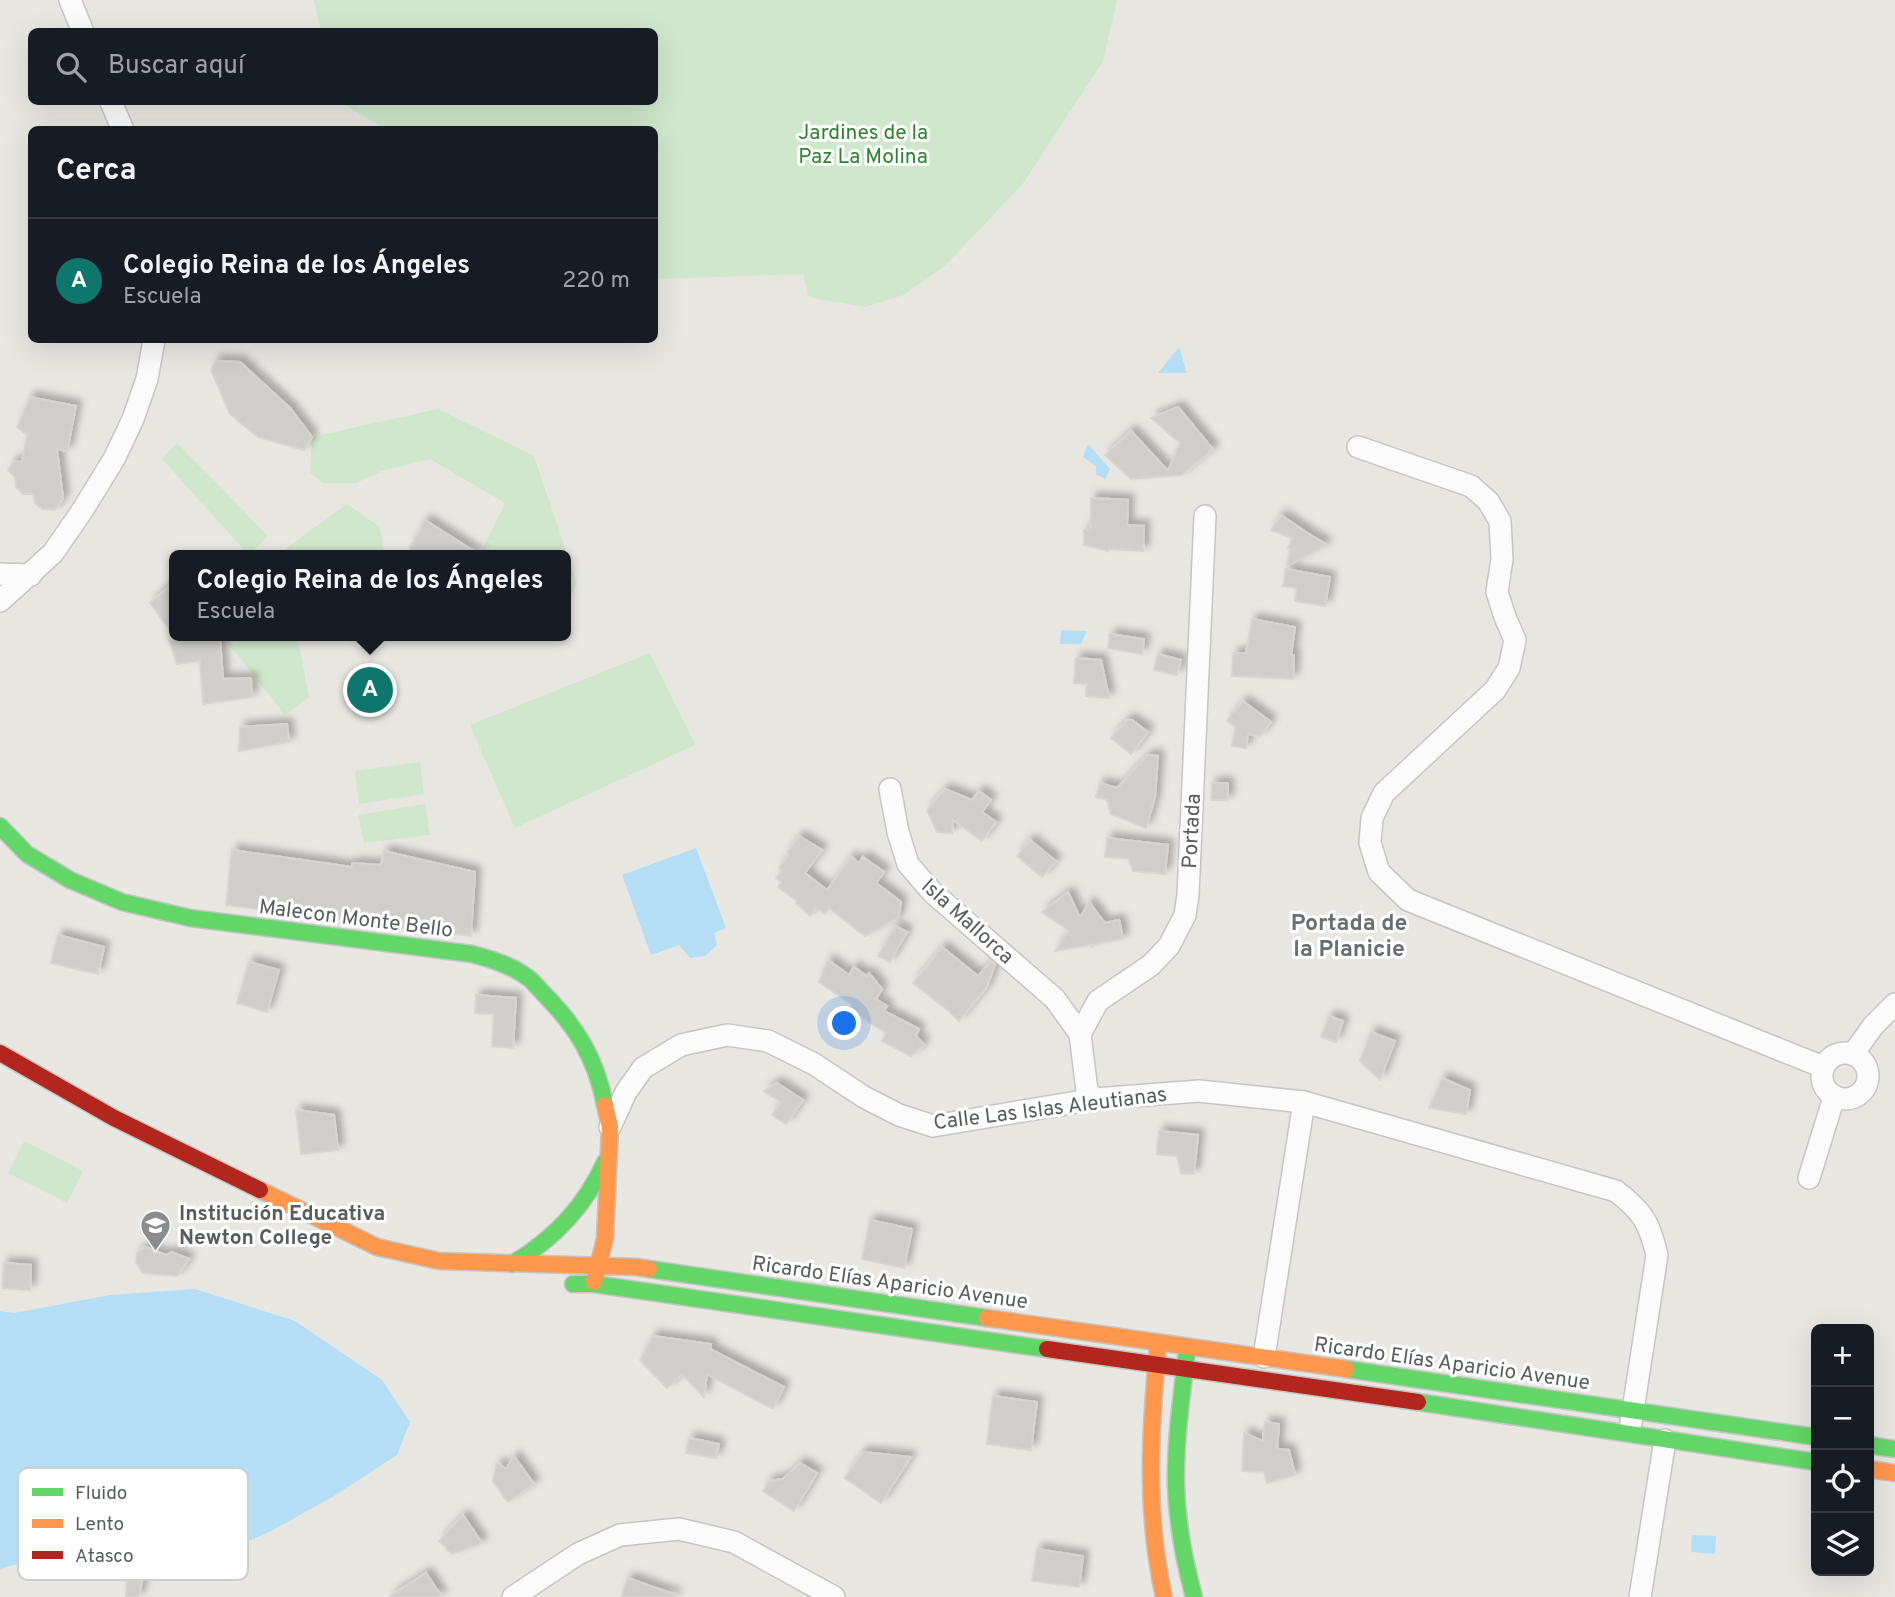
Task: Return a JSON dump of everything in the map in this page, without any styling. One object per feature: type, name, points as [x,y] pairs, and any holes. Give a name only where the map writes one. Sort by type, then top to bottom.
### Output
[{"type":"street","points":[[70,0],[81,28]]},
{"type":"street","points":[[112,105],[120,126]]},
{"type":"street","points":[[0,601],[53,553],[114,459],[133,419],[147,379],[153,343]]},
{"type":"street","points":[[1358,447],[1471,486],[1488,500],[1500,521],[1502,559],[1497,592],[1515,640],[1509,668],[1495,690],[1384,793],[1372,818],[1370,843],[1379,872],[1408,900],[1823,1067]]},
{"type":"street","name":"Portada","points":[[1080,1034],[1098,1001],[1151,965],[1169,946],[1185,915],[1205,516]]},
{"type":"street","points":[[0,574],[31,575]]},
{"type":"street","name":"Isla Mallorca","points":[[890,789],[898,832],[908,864],[932,892],[1055,999],[1080,1034]]},
{"type":"street","name":"Malecon Monte Bello","points":[[0,826],[27,854],[69,880],[122,902],[190,918],[472,954],[500,962],[527,977],[580,1036],[600,1079],[610,1127],[605,1239],[593,1284]]},
{"type":"street","points":[[1055,999],[1098,1001]]},
{"type":"street","points":[[1853,1054],[1873,1026],[1895,1003]]},
{"type":"street","points":[[1080,1034],[1087,1091],[1095,1099]]},
{"type":"street","name":"Calle Las Islas Aleutianas","points":[[610,1127],[625,1092],[643,1068],[681,1045],[727,1035],[768,1041],[814,1064],[864,1097],[899,1115],[933,1126],[1095,1099],[1199,1091],[1304,1102],[1616,1191],[1636,1206],[1651,1230],[1657,1255],[1629,1434]]},
{"type":"street","points":[[0,1041],[35,1074],[63,1107],[300,1227]]},
{"type":"street","name":"Ricardo Elías Aparicio Avenue","points":[[0,1054],[114,1118],[377,1247],[439,1261],[636,1267],[1811,1436]]},
{"type":"street","points":[[1853,1054],[1867,1070],[1866,1085],[1856,1097],[1834,1097],[1824,1087],[1823,1067],[1828,1059],[1835,1055],[1853,1054]]},
{"type":"street","points":[[1809,1178],[1834,1097]]},
{"type":"street","points":[[1264,1357],[1304,1102]]},
{"type":"street","name":"Malecon Monte Bello","points":[[512,1264],[548,1241],[583,1204],[598,1179],[609,1152]]},
{"type":"street","points":[[563,1226],[563,1248],[567,1264]]},
{"type":"street","points":[[605,1239],[611,1253],[622,1262],[636,1267]]},
{"type":"street","name":"Ricardo Elías Aparicio Avenue","points":[[567,1264],[566,1283],[593,1284],[678,1296],[1811,1461]]},
{"type":"street","points":[[678,1296],[682,1274]]},
{"type":"street","points":[[1158,1342],[1149,1486],[1152,1530],[1164,1597]]},
{"type":"street","points":[[1187,1346],[1178,1430],[1176,1484],[1187,1572],[1194,1597]]},
{"type":"street","points":[[1640,1597],[1665,1440]]},
{"type":"street","points":[[1874,1446],[1895,1449]]},
{"type":"street","points":[[1874,1470],[1895,1473]]},
{"type":"street","points":[[513,1597],[532,1591],[578,1554],[620,1535],[680,1529],[734,1542],[834,1597]]},
{"type":"green space","name":"Jardines de la Paz La Molina","points":[[314,0],[1117,0],[1103,61],[1024,182],[945,266],[903,295],[865,307],[809,297],[803,274],[658,279],[658,126],[380,126],[345,105],[658,105],[658,28],[320,28]]},
{"type":"green space","points":[[438,409],[534,456],[566,550],[482,550],[505,503],[430,459],[382,471],[356,483],[323,483],[310,473],[312,437]]},
{"type":"green space","points":[[177,443],[268,536],[254,550],[244,550],[162,459]]},
{"type":"green space","points":[[347,504],[380,527],[383,550],[284,550]]},
{"type":"green space","points":[[571,566],[577,584],[571,595]]},
{"type":"green space","points":[[226,641],[298,641],[309,697],[285,715]]},
{"type":"green space","points":[[650,653],[695,745],[515,828],[470,725]]},
{"type":"green space","points":[[420,762],[424,794],[359,804],[355,771]]},
{"type":"green space","points":[[425,804],[430,835],[364,843],[358,815]]},
{"type":"green space","points":[[24,1141],[83,1171],[67,1203],[8,1173]]},
{"type":"water","points":[[1179,347],[1187,373],[1158,373]]},
{"type":"water","points":[[1088,444],[1110,469],[1105,479],[1096,474],[1096,466],[1083,457]]},
{"type":"water","points":[[1061,630],[1087,631],[1081,644],[1060,644]]},
{"type":"water","points":[[696,848],[726,928],[714,933],[717,945],[705,956],[690,958],[679,945],[651,955],[622,875]]},
{"type":"water","points":[[195,1289],[295,1321],[382,1380],[410,1422],[397,1455],[334,1496],[248,1541],[248,1468],[18,1468],[18,1564],[0,1569],[0,1311],[14,1313],[110,1295]]},
{"type":"water","points":[[1692,1535],[1716,1536],[1715,1554],[1691,1552]]},
{"type":"building","points":[[216,361],[240,362],[290,408],[312,437],[304,450],[258,437],[230,414],[211,370]]},
{"type":"building","points":[[30,397],[76,406],[67,451],[57,449],[63,498],[55,510],[42,509],[35,503],[33,494],[23,494],[16,487],[15,477],[8,470],[14,461],[22,462],[27,435],[17,427]]},
{"type":"building","points":[[1178,407],[1213,449],[1182,475],[1131,479],[1105,455],[1131,431],[1168,471],[1180,443],[1151,418]]},
{"type":"building","points":[[1091,498],[1128,500],[1127,525],[1144,526],[1143,551],[1108,551],[1084,545],[1084,530],[1090,530]]},
{"type":"building","points":[[1281,515],[1327,545],[1287,566],[1288,548],[1292,538],[1271,530]]},
{"type":"building","points":[[425,520],[472,550],[413,550],[410,548]]},
{"type":"building","points":[[1286,569],[1330,577],[1325,606],[1295,601],[1297,588],[1283,586]]},
{"type":"building","points":[[169,587],[169,629],[150,603]]},
{"type":"building","points":[[1252,619],[1295,627],[1291,655],[1294,655],[1293,679],[1232,676],[1233,653],[1246,653]]},
{"type":"building","points":[[1110,634],[1144,639],[1142,654],[1108,648]]},
{"type":"building","points":[[169,641],[220,641],[223,679],[251,678],[252,697],[203,704],[200,661],[177,664]]},
{"type":"building","points":[[1158,654],[1181,660],[1177,675],[1154,670]]},
{"type":"building","points":[[1076,658],[1101,660],[1109,698],[1086,696],[1087,684],[1074,683]]},
{"type":"building","points":[[1243,701],[1271,722],[1260,736],[1248,734],[1246,748],[1232,746],[1235,727],[1227,721]]},
{"type":"building","points":[[1127,720],[1132,720],[1148,732],[1131,754],[1111,738]]},
{"type":"building","points":[[287,724],[289,742],[239,751],[240,727]]},
{"type":"building","points":[[1148,755],[1158,756],[1155,797],[1146,828],[1111,814],[1107,800],[1096,797],[1100,783],[1117,788]]},
{"type":"building","points":[[1212,783],[1228,783],[1228,800],[1211,800]]},
{"type":"building","points":[[945,789],[972,800],[979,791],[991,800],[982,812],[996,822],[982,841],[953,820],[952,833],[937,832],[927,810]]},
{"type":"building","points":[[799,836],[822,850],[805,873],[827,890],[851,857],[859,863],[863,857],[884,872],[876,883],[901,902],[898,918],[865,936],[829,908],[825,914],[816,907],[810,916],[797,901],[778,887],[781,882],[776,878],[782,870],[779,868],[789,854],[787,853]]},
{"type":"building","points":[[1107,838],[1168,845],[1165,874],[1133,871],[1128,858],[1105,857]]},
{"type":"building","points":[[1030,840],[1056,861],[1042,877],[1017,856]]},
{"type":"building","points":[[232,850],[352,867],[352,863],[381,865],[384,851],[475,872],[471,936],[380,925],[381,914],[344,909],[344,920],[226,905]]},
{"type":"building","points":[[1068,892],[1080,918],[1089,902],[1105,923],[1119,920],[1123,939],[1091,945],[1093,947],[1089,945],[1055,951],[1069,931],[1042,912]]},
{"type":"building","points":[[895,926],[907,932],[890,962],[878,956]]},
{"type":"building","points":[[58,935],[104,947],[98,974],[51,963]]},
{"type":"building","points":[[942,947],[978,976],[991,961],[995,964],[987,987],[959,1021],[913,983]]},
{"type":"building","points":[[828,960],[849,975],[854,967],[867,976],[869,973],[882,989],[876,999],[887,1006],[884,1011],[919,1029],[916,1036],[924,1045],[911,1056],[882,1041],[886,1033],[849,1009],[852,1005],[819,982]]},
{"type":"building","points":[[249,962],[279,970],[267,1012],[237,1003]]},
{"type":"building","points":[[476,995],[516,998],[513,1048],[492,1046],[494,1014],[475,1013]]},
{"type":"building","points":[[1329,1016],[1343,1021],[1336,1042],[1321,1037]]},
{"type":"building","points":[[1371,1032],[1395,1041],[1380,1080],[1360,1061]]},
{"type":"building","points":[[1442,1078],[1470,1090],[1466,1114],[1429,1108]]},
{"type":"building","points":[[777,1083],[803,1100],[786,1124],[772,1115],[781,1102],[764,1091]]},
{"type":"building","points":[[296,1110],[334,1115],[338,1150],[301,1154]]},
{"type":"building","points":[[1159,1131],[1198,1135],[1194,1174],[1181,1173],[1177,1156],[1157,1154]]},
{"type":"building","points":[[870,1220],[912,1229],[904,1268],[862,1259]]},
{"type":"building","points":[[145,1247],[166,1255],[172,1252],[189,1259],[177,1276],[143,1273],[136,1263],[137,1253]]},
{"type":"building","points":[[4,1263],[31,1265],[30,1290],[2,1288]]},
{"type":"building","points":[[653,1336],[711,1344],[710,1349],[784,1387],[773,1409],[707,1374],[704,1397],[682,1374],[667,1388],[640,1360]]},
{"type":"building","points":[[993,1396],[1037,1402],[1031,1450],[987,1444]]},
{"type":"building","points":[[1265,1422],[1279,1424],[1277,1449],[1289,1450],[1295,1475],[1267,1483],[1264,1472],[1242,1471],[1244,1433],[1263,1441]]},
{"type":"building","points":[[689,1438],[719,1444],[716,1458],[686,1453]]},
{"type":"building","points":[[863,1452],[911,1457],[881,1503],[845,1478]]},
{"type":"building","points":[[514,1456],[534,1484],[508,1502],[493,1481],[497,1463],[506,1469]]},
{"type":"building","points":[[800,1463],[817,1473],[794,1511],[763,1491],[769,1481],[783,1479]]},
{"type":"building","points":[[463,1515],[482,1543],[452,1554],[439,1541]]},
{"type":"building","points":[[1037,1549],[1083,1556],[1079,1587],[1032,1581]]},
{"type":"building","points":[[426,1573],[442,1597],[389,1597]]},
{"type":"building","points":[[628,1578],[676,1595],[676,1597],[621,1597]]},
{"type":"building","points":[[127,1580],[142,1582],[139,1597],[126,1597]]},
{"type":"traffic: fast","points":[[0,826],[27,854],[70,880],[122,902],[190,918],[472,954],[508,966],[531,980],[575,1031],[596,1072],[605,1105]]},
{"type":"traffic: fast","points":[[512,1264],[555,1233],[567,1220],[588,1193],[605,1162]]},
{"type":"traffic: fast","points":[[649,1269],[987,1318]]},
{"type":"traffic: fast","points":[[573,1284],[594,1284],[1047,1349]]},
{"type":"traffic: fast","points":[[1187,1350],[1178,1434],[1176,1485],[1182,1541],[1194,1597]]},
{"type":"traffic: fast","points":[[1346,1369],[1811,1436]]},
{"type":"traffic: fast","points":[[1418,1402],[1811,1461]]},
{"type":"traffic: fast","points":[[1874,1446],[1895,1449]]},
{"type":"traffic: slow","points":[[594,1282],[605,1239],[610,1127],[605,1105]]},
{"type":"traffic: slow","points":[[260,1190],[377,1247],[439,1261],[649,1269]]},
{"type":"traffic: slow","points":[[987,1318],[1346,1369]]},
{"type":"traffic: slow","points":[[1158,1346],[1151,1472],[1154,1534],[1164,1597]]},
{"type":"traffic: slow","points":[[1874,1470],[1895,1473]]},
{"type":"traffic: jam","points":[[0,1053],[114,1118],[260,1190]]},
{"type":"traffic: jam","points":[[1047,1349],[1418,1402]]},
{"type":"place","name":"Colegio Reina de los Ángeles","points":[[370,690]]},
{"type":"place","name":"Institución Educativa Newton College","points":[[156,1252]]},
{"type":"district","name":"Portada de la Planicie","points":[[1349,935]]}]
